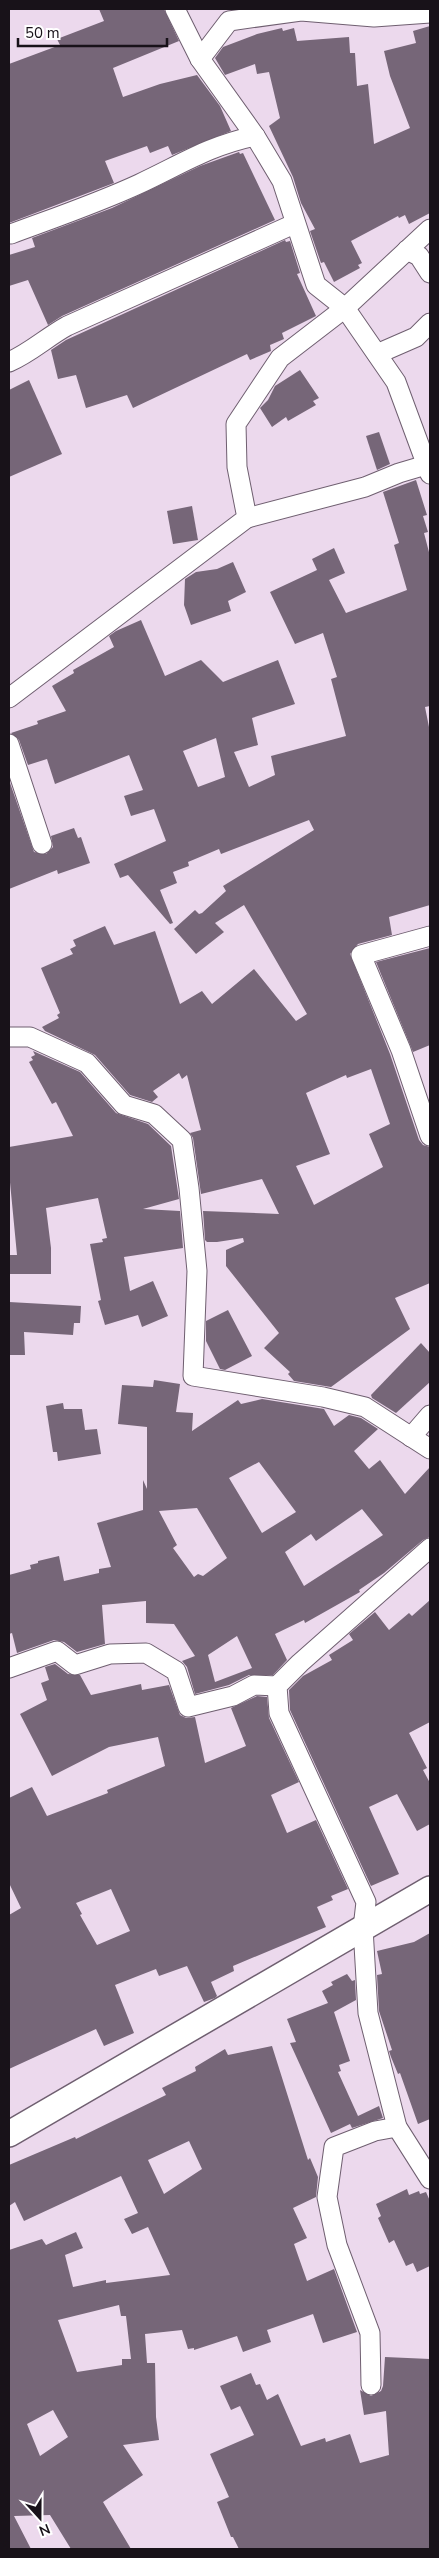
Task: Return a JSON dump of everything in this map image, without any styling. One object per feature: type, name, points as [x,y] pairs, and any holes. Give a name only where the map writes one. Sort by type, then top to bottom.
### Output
[{"type":"main road","points":[[9,2134],[430,1889]]},
{"type":"street","points":[[9,698],[247,518],[365,487],[399,473],[428,469],[396,382],[345,308],[316,284],[294,224],[282,181],[255,136],[200,59],[175,9]]},
{"type":"street","points":[[200,59],[229,21],[301,11],[374,17],[430,13]]},
{"type":"street","points":[[12,234],[139,184],[198,153],[227,142],[255,136]]},
{"type":"street","points":[[9,362],[24,356],[47,337],[67,326],[294,224]]},
{"type":"street","points":[[247,518],[237,467],[236,424],[280,358],[345,308],[430,229]]},
{"type":"street","points":[[407,250],[418,256],[430,272]]},
{"type":"street","points":[[377,354],[416,337],[430,323]]},
{"type":"street","points":[[9,744],[42,844]]},
{"type":"street","points":[[430,936],[361,955],[401,1050],[430,1136]]},
{"type":"street","points":[[9,1037],[30,1037],[87,1063],[124,1105],[154,1114],[182,1140],[190,1188],[197,1271],[193,1376],[322,1397],[365,1407],[430,1449]]},
{"type":"street","points":[[411,1437],[430,1415]]},
{"type":"street","points":[[430,1548],[300,1662],[277,1686],[279,1713],[366,1902],[362,1928],[368,2013],[397,2127],[430,2179]]},
{"type":"street","points":[[9,1668],[57,1651],[75,1665],[110,1654],[146,1653],[176,1671],[188,1707],[233,1696],[254,1685],[277,1686]]},
{"type":"street","points":[[371,2385],[370,2333],[337,2244],[327,2197],[334,2147],[375,2131],[397,2127]]},
{"type":"building","points":[[99,9],[164,9],[179,41],[113,68],[123,97],[160,84],[197,75],[220,106],[231,131],[172,155],[168,146],[150,153],[147,146],[105,161],[114,183],[9,223],[9,64],[60,45],[57,39],[104,21]]},
{"type":"building","points":[[430,26],[430,213],[409,224],[405,215],[399,218],[398,216],[351,241],[362,263],[358,265],[360,268],[334,282],[324,262],[321,263],[310,231],[315,229],[301,203],[293,177],[269,126],[280,118],[269,72],[257,74],[255,64],[225,75],[215,58],[223,47],[257,34],[282,28],[283,31],[294,28],[297,41],[349,37],[350,53],[355,53],[357,86],[368,84],[374,144],[410,128],[390,76],[384,51],[416,43],[413,31]]},
{"type":"building","points":[[239,152],[240,154],[243,153],[275,220],[62,316],[48,325],[28,280],[9,286],[9,255],[35,247],[32,238],[112,208],[200,166]]},
{"type":"building","points":[[285,240],[286,242],[290,241],[300,273],[297,274],[316,316],[282,333],[284,339],[270,345],[271,351],[250,360],[247,354],[133,408],[127,395],[86,408],[76,375],[58,379],[51,350],[66,340]]},
{"type":"building","points":[[300,370],[319,398],[313,401],[316,405],[288,421],[286,417],[272,427],[260,408],[268,400],[275,386]]},
{"type":"building","points":[[29,380],[62,454],[9,477],[9,390]]},
{"type":"building","points":[[379,432],[390,464],[377,470],[366,436]]},
{"type":"building","points":[[416,480],[427,515],[423,516],[428,532],[424,533],[430,556],[430,706],[425,707],[430,732],[430,905],[389,917],[392,935],[358,944],[350,954],[390,1054],[419,1140],[423,1145],[430,1147],[430,1283],[395,1298],[410,1329],[331,1387],[294,1381],[288,1374],[290,1372],[264,1348],[279,1333],[226,1266],[226,1250],[244,1242],[243,1238],[217,1242],[207,1242],[205,1240],[203,1211],[279,1214],[262,1179],[201,1194],[193,1138],[190,1133],[201,1130],[187,1075],[182,1079],[179,1073],[153,1091],[158,1097],[152,1102],[130,1095],[95,1055],[45,1031],[42,1027],[59,1018],[57,1015],[60,1013],[41,968],[73,954],[70,949],[76,946],[73,940],[105,926],[114,945],[155,931],[180,1004],[202,991],[212,1004],[254,969],[296,1021],[307,1014],[244,905],[215,923],[224,932],[196,954],[174,929],[195,910],[199,914],[202,913],[226,891],[223,886],[314,830],[309,820],[221,854],[219,849],[188,862],[189,866],[173,872],[177,883],[160,890],[173,923],[170,924],[128,875],[120,878],[114,864],[166,841],[154,809],[131,816],[124,796],[143,790],[129,755],[55,784],[47,759],[28,765],[19,740],[11,733],[38,724],[37,721],[66,711],[52,686],[74,673],[73,670],[114,647],[109,636],[141,620],[165,676],[201,660],[223,682],[278,660],[295,704],[252,718],[258,745],[234,752],[249,787],[275,775],[271,756],[346,736],[331,679],[337,677],[323,633],[295,644],[270,592],[317,570],[312,559],[334,548],[345,573],[329,580],[346,613],[407,590],[394,545],[399,543],[383,492]],"holes":[[[216,738],[225,777],[198,787],[183,751]],[[371,1069],[390,1124],[369,1134],[383,1167],[314,1205],[296,1166],[330,1154],[306,1093],[346,1075],[347,1078]]]},
{"type":"building","points":[[192,506],[198,540],[173,544],[167,511]]},
{"type":"building","points":[[233,562],[246,592],[228,601],[231,611],[191,625],[184,605],[185,579],[196,572],[217,569]]},
{"type":"building","points":[[9,780],[34,852],[46,854],[53,847],[51,836],[74,828],[78,838],[81,837],[90,863],[58,874],[57,870],[9,889]]},
{"type":"building","points":[[430,948],[430,1045],[413,1052],[376,962]]},
{"type":"building","points":[[33,1051],[80,1072],[116,1113],[148,1124],[171,1146],[179,1199],[143,1209],[180,1211],[183,1248],[124,1257],[130,1291],[153,1281],[168,1316],[142,1327],[138,1315],[105,1325],[98,1301],[101,1300],[90,1244],[103,1242],[102,1239],[107,1238],[98,1198],[46,1208],[51,1248],[51,1274],[9,1274],[9,1255],[17,1255],[9,1172],[9,1147],[73,1136],[56,1102],[52,1104],[29,1062],[33,1060],[31,1057],[35,1055]]},
{"type":"building","points":[[9,1302],[81,1306],[80,1323],[74,1323],[73,1335],[24,1332],[25,1355],[9,1355]]},
{"type":"building","points":[[228,1310],[252,1356],[225,1370],[220,1369],[206,1341],[206,1321]]},
{"type":"building","points":[[421,1343],[430,1353],[430,1382],[396,1413],[372,1398],[371,1395]]},
{"type":"building","points":[[154,1380],[180,1384],[176,1412],[193,1413],[192,1431],[238,1400],[241,1404],[262,1399],[324,1409],[334,1426],[349,1415],[361,1418],[378,1429],[354,1451],[369,1469],[380,1460],[405,1494],[430,1467],[430,1537],[423,1540],[384,1573],[359,1590],[360,1592],[305,1623],[304,1620],[275,1634],[287,1660],[273,1675],[249,1675],[229,1685],[195,1694],[187,1667],[182,1661],[195,1656],[174,1624],[146,1623],[146,1601],[102,1605],[105,1644],[77,1652],[64,1642],[54,1640],[17,1653],[12,1633],[9,1634],[9,1575],[31,1569],[30,1565],[38,1563],[38,1561],[59,1556],[64,1581],[99,1573],[99,1569],[111,1567],[97,1523],[143,1510],[143,1480],[147,1489],[147,1427],[118,1424],[122,1385],[153,1387]],"holes":[[[259,1462],[296,1512],[262,1533],[229,1478]],[[197,1508],[227,1558],[203,1576],[198,1574],[194,1577],[173,1548],[177,1545],[159,1511]],[[362,1509],[383,1535],[304,1586],[285,1552],[311,1534],[316,1541]],[[237,1636],[252,1668],[215,1682],[208,1655]]]},
{"type":"building","points":[[63,1403],[64,1409],[82,1409],[85,1430],[97,1429],[101,1454],[58,1461],[57,1452],[53,1452],[46,1406]]},
{"type":"building","points":[[430,1600],[430,1722],[409,1733],[427,1768],[423,1770],[430,1783],[430,1824],[417,1831],[397,1794],[369,1807],[399,1874],[371,1886],[290,1710],[289,1690],[303,1676],[332,1660],[329,1655],[353,1640],[349,1634],[375,1612],[389,1630],[409,1613],[412,1616]]},
{"type":"building","points":[[55,1664],[68,1674],[80,1675],[91,1695],[141,1684],[142,1690],[169,1685],[180,1715],[186,1718],[195,1717],[205,1763],[246,1746],[231,1708],[257,1696],[267,1697],[269,1718],[299,1782],[271,1795],[287,1833],[316,1820],[348,1889],[331,1896],[333,1900],[317,1907],[326,1927],[233,1966],[234,1971],[211,1982],[217,1996],[215,1998],[204,2002],[187,1966],[159,1976],[156,1969],[115,1985],[134,2033],[104,2046],[96,2029],[9,2069],[9,1915],[21,1908],[9,1883],[9,1798],[32,1787],[47,1816],[108,1793],[107,1790],[165,1766],[158,1737],[109,1747],[52,1776],[20,1714],[47,1700],[41,1683],[49,1680],[45,1667]],"holes":[[[111,1889],[130,1931],[97,1945],[80,1915],[82,1914],[76,1903]]]},
{"type":"building","points":[[430,1933],[430,2119],[418,2124],[400,2073],[398,2074],[391,2057],[389,2051],[392,2050],[379,2011],[377,1975],[382,1974],[377,1951],[414,1942]]},
{"type":"building","points":[[347,1974],[352,1981],[355,1980],[356,2000],[334,2012],[350,2061],[339,2065],[341,2071],[338,2072],[358,2116],[379,2106],[383,2118],[352,2128],[350,2124],[331,2133],[290,2043],[296,2042],[287,2019],[328,2003],[322,1991],[333,1985],[331,1982]]},
{"type":"building","points":[[272,2046],[308,2160],[310,2158],[318,2177],[316,2197],[293,2208],[307,2238],[294,2244],[307,2281],[334,2269],[357,2332],[323,2343],[313,2314],[267,2330],[271,2342],[243,2352],[237,2336],[194,2350],[194,2348],[188,2349],[182,2330],[145,2334],[147,2363],[155,2363],[156,2417],[159,2440],[123,2445],[143,2475],[103,2502],[131,2549],[71,2549],[50,2515],[14,2516],[31,2549],[9,2549],[9,2250],[42,2239],[46,2245],[76,2232],[83,2248],[65,2255],[73,2287],[106,2280],[106,2283],[170,2275],[148,2227],[132,2234],[124,2219],[138,2213],[121,2176],[24,2221],[15,2202],[9,2206],[9,2165],[75,2137],[76,2139],[166,2095],[162,2088],[196,2071],[195,2067],[225,2049],[228,2055]],"holes":[[[189,2141],[202,2169],[164,2194],[148,2160]],[[119,2305],[121,2316],[126,2316],[131,2359],[122,2359],[122,2365],[77,2372],[58,2320]],[[53,2410],[68,2437],[40,2456],[27,2424]]]},
{"type":"building","points":[[407,2189],[409,2195],[419,2191],[420,2194],[426,2192],[430,2201],[430,2266],[417,2272],[413,2263],[406,2266],[394,2240],[389,2243],[378,2218],[381,2216],[376,2204]]},
{"type":"building","points":[[385,2357],[430,2359],[430,2549],[239,2549],[233,2537],[231,2537],[217,2502],[229,2497],[210,2454],[254,2435],[240,2406],[231,2410],[220,2386],[251,2373],[256,2385],[260,2384],[267,2400],[278,2394],[301,2446],[325,2438],[326,2442],[350,2434],[360,2463],[389,2455],[386,2411],[364,2415],[360,2390],[371,2396],[381,2391]]}]
